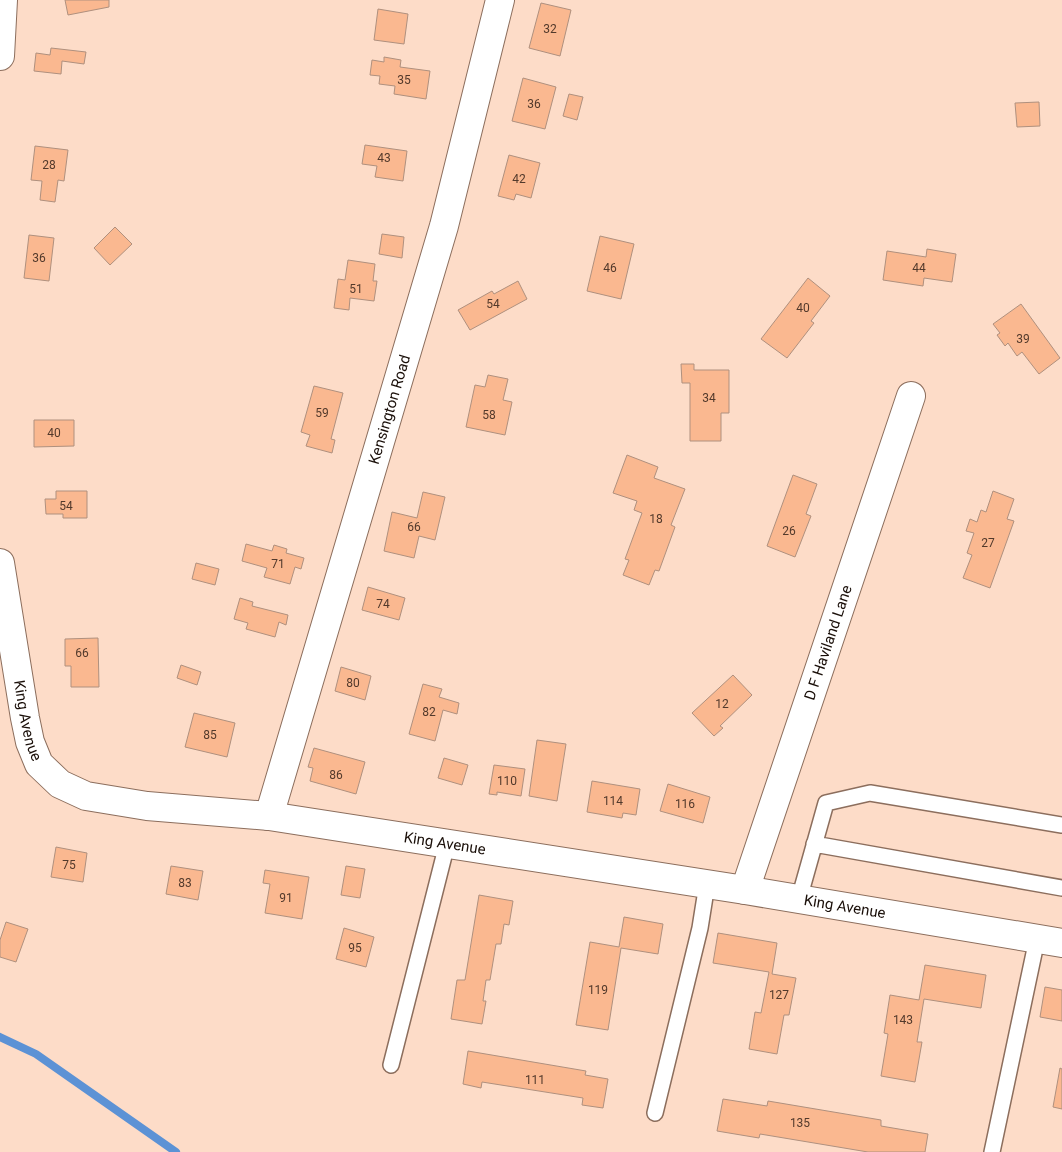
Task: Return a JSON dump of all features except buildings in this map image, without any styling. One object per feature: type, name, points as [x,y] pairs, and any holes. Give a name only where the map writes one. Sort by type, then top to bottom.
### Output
[{"type":"street","points":[[0,56],[3,0]]},
{"type":"street","name":"Kensington Road","points":[[269,816],[444,226],[500,0]]},
{"type":"street","name":"D F Haviland Lane","points":[[745,890],[911,396]]},
{"type":"street","name":"King Avenue","points":[[0,563],[30,742],[39,764],[60,784],[86,796],[147,806],[269,816],[799,898],[1050,941]]},
{"type":"lane","points":[[799,898],[826,803],[870,793],[1062,824]]},
{"type":"lane","points":[[391,1065],[446,844]]},
{"type":"lane","points":[[814,844],[1062,888]]},
{"type":"lane","points":[[655,1113],[700,928],[707,884]]},
{"type":"lane","points":[[992,1152],[1050,941]]},
{"type":"waterway","points":[[0,1037],[36,1054],[176,1152]]}]
